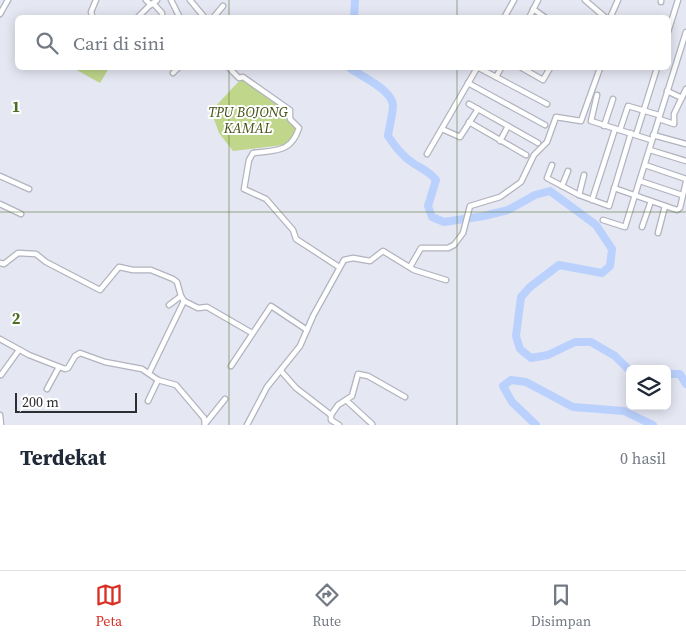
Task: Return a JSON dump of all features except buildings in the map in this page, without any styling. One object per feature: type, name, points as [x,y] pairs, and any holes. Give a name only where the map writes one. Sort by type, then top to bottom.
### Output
[{"type":"street","points":[[0,14],[8,0]]},
{"type":"street","points":[[92,15],[91,12],[96,0]]},
{"type":"street","points":[[146,0],[153,3],[162,15]]},
{"type":"street","points":[[171,0],[178,15]]},
{"type":"street","points":[[190,0],[202,15]]},
{"type":"street","points":[[506,15],[514,0]]},
{"type":"street","points":[[530,15],[538,0]]},
{"type":"street","points":[[585,0],[604,15]]},
{"type":"street","points":[[610,15],[618,0]]},
{"type":"street","points":[[671,22],[678,0]]},
{"type":"street","points":[[140,15],[153,3]]},
{"type":"street","points":[[216,15],[223,6]]},
{"type":"street","points":[[533,9],[542,15]]},
{"type":"street","points":[[603,220],[625,227],[650,150],[652,137],[684,46],[686,32]]},
{"type":"street","points":[[173,73],[176,70]]},
{"type":"street","points":[[230,70],[239,78],[243,77],[290,110],[290,119],[298,128],[294,141],[282,149],[253,153],[249,160],[244,189],[266,199],[293,230],[296,239],[339,267]]},
{"type":"street","points":[[427,154],[477,70]]},
{"type":"street","points":[[482,70],[546,104]]},
{"type":"street","points":[[496,77],[500,70]]},
{"type":"street","points":[[528,70],[543,80],[549,70]]},
{"type":"street","points":[[410,267],[421,248],[448,248],[454,245],[461,237],[466,214],[472,204],[500,197],[521,182],[534,155],[546,142],[557,117],[581,121],[599,70]]},
{"type":"street","points":[[552,165],[547,178],[579,195],[609,206],[656,70]]},
{"type":"street","points":[[468,83],[545,125]]},
{"type":"street","points":[[592,200],[628,106],[643,110],[675,124],[674,114],[686,89]]},
{"type":"street","points":[[667,91],[682,98]]},
{"type":"street","points":[[597,95],[591,120],[604,126],[633,134],[686,144]]},
{"type":"street","points":[[604,126],[613,99]]},
{"type":"street","points":[[469,104],[538,143]]},
{"type":"street","points":[[442,129],[460,137],[478,109]]},
{"type":"street","points":[[469,122],[500,142],[526,155]]},
{"type":"street","points":[[500,142],[508,126]]},
{"type":"street","points":[[650,150],[686,161]]},
{"type":"street","points":[[614,188],[679,210],[686,181],[645,165]]},
{"type":"street","points":[[562,186],[568,171]]},
{"type":"street","points":[[0,176],[29,189]]},
{"type":"street","points":[[579,195],[584,176]]},
{"type":"street","points":[[640,181],[682,195]]},
{"type":"street","points":[[642,227],[651,201]]},
{"type":"street","points":[[0,204],[21,214]]},
{"type":"street","points":[[658,233],[665,206]]},
{"type":"street","points":[[247,425],[263,393],[292,358],[339,267],[348,258],[370,261],[382,251],[420,272],[446,280]]},
{"type":"street","points":[[0,262],[4,264],[18,254],[36,254],[46,262],[100,290],[119,267],[133,270],[151,270],[176,281],[180,296],[184,300],[198,308],[207,307],[252,333]]},
{"type":"street","points":[[169,304],[180,296]]},
{"type":"street","points":[[149,373],[184,300]]},
{"type":"street","points":[[232,366],[271,306],[307,330]]},
{"type":"street","points":[[0,339],[19,350],[59,367],[68,368],[75,356],[80,353],[149,373],[158,380],[179,386],[204,418],[205,424]]},
{"type":"street","points":[[1,376],[19,350]]},
{"type":"street","points":[[47,389],[59,367]]},
{"type":"street","points":[[281,370],[296,388],[331,415],[331,419],[339,425]]},
{"type":"street","points":[[331,415],[338,405],[347,401],[354,392],[355,380],[360,373],[405,397]]},
{"type":"street","points":[[148,401],[158,380]]},
{"type":"street","points":[[205,424],[225,399]]},
{"type":"street","points":[[347,401],[372,424]]},
{"type":"street","points":[[0,415],[1,425]]},
{"type":"green space","points":[[77,70],[108,70],[100,83]]},
{"type":"green space","name":"TPU BOJONG KAMAL","points":[[242,78],[287,112],[287,119],[296,128],[293,139],[283,145],[233,151],[219,133],[211,111]]},
{"type":"waterway","points":[[354,15],[355,0]]},
{"type":"waterway","points":[[353,70],[382,89],[391,99],[393,105],[388,136],[405,157],[428,172],[436,180],[428,206],[432,217],[444,222],[484,216],[508,210],[535,195],[550,191],[596,225],[612,249],[610,266],[602,273],[559,265],[530,287],[521,297],[516,336],[520,349],[531,358],[548,355],[575,342],[591,342],[615,356],[626,367]]},
{"type":"waterway","points":[[671,374],[680,374],[686,384]]},
{"type":"waterway","points":[[536,425],[512,402],[503,386],[511,380],[526,382],[573,407],[624,411],[653,425]]}]
